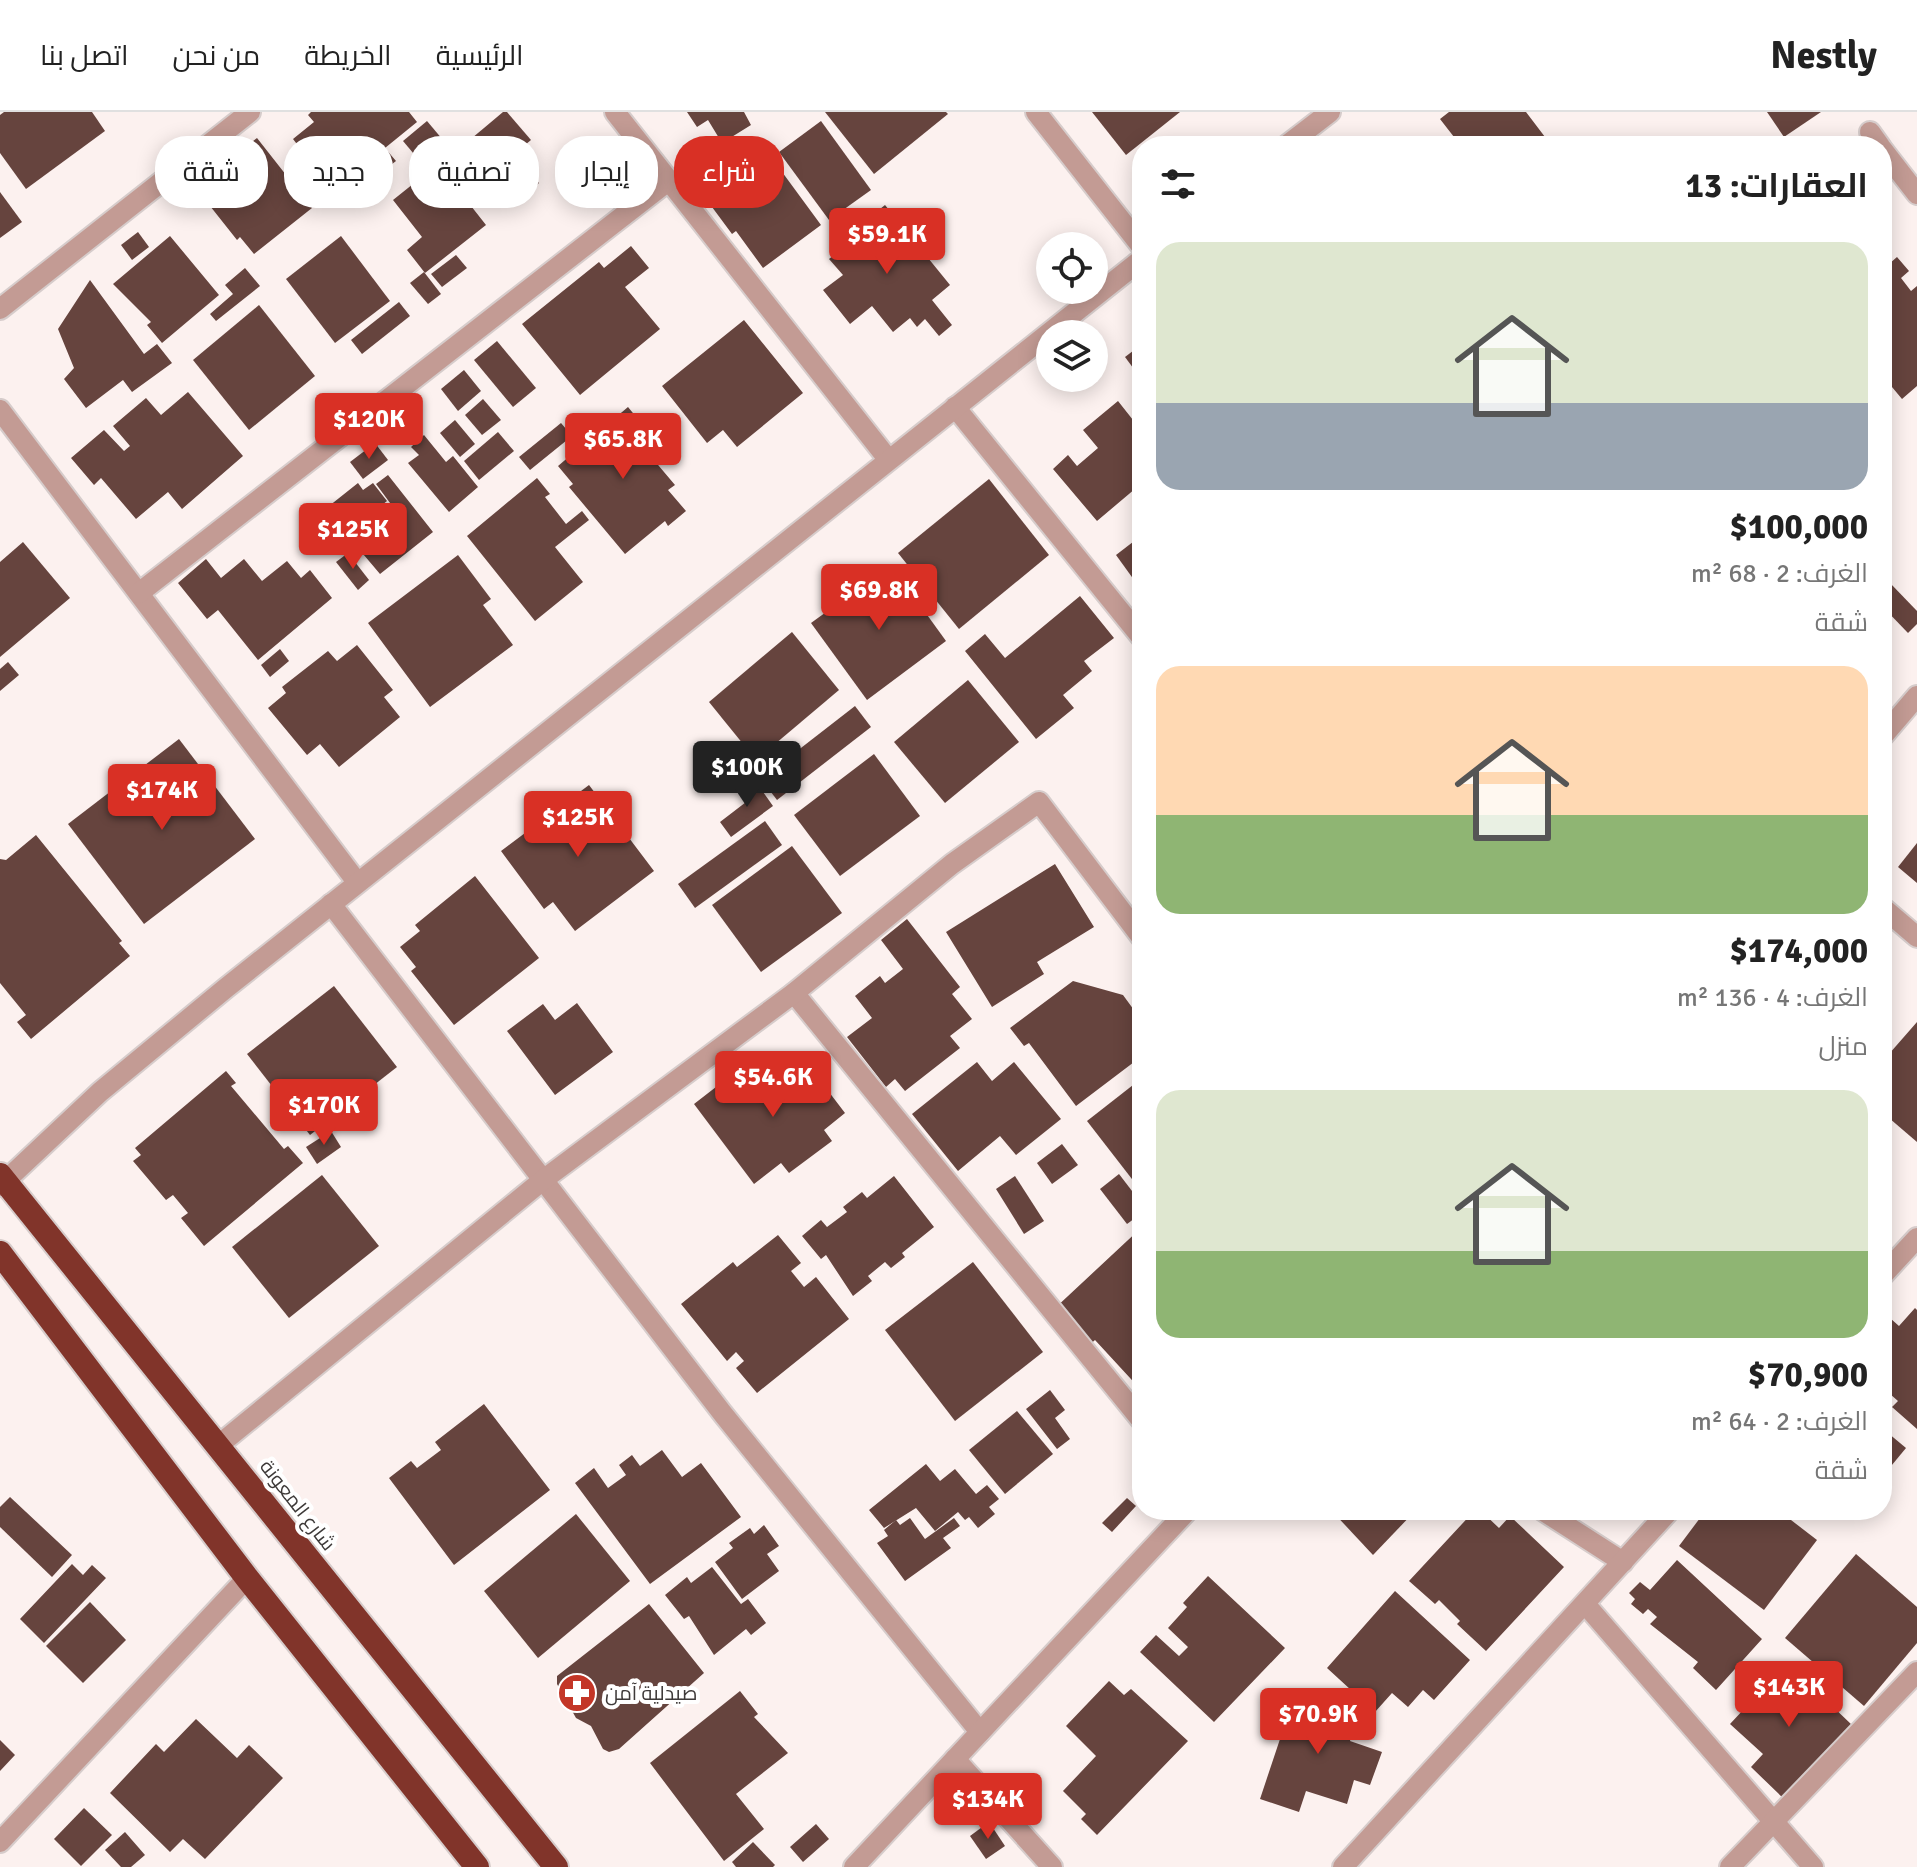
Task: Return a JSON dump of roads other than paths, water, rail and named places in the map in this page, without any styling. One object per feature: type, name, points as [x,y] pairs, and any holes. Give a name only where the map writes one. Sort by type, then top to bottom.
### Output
[{"type":"highway","name":"شارع المعونة","points":[[2,1181],[220,1444],[556,1867]]},
{"type":"highway","points":[[0,1253],[247,1578],[477,1867]]},
{"type":"street","points":[[0,309],[250,112]]},
{"type":"street","points":[[615,112],[888,459]]},
{"type":"street","points":[[1036,112],[1132,234]]},
{"type":"street","points":[[1299,136],[1330,112]]},
{"type":"street","points":[[1892,162],[1917,194]]},
{"type":"street","points":[[139,593],[668,181]]},
{"type":"street","points":[[2,1181],[100,1092],[357,882],[1132,267]]},
{"type":"street","points":[[955,407],[1132,626]]},
{"type":"street","points":[[0,410],[357,882]]},
{"type":"street","points":[[1892,725],[1917,696]]},
{"type":"street","points":[[220,1444],[543,1180],[794,993],[952,864],[1039,802],[1132,925]]},
{"type":"street","points":[[331,904],[723,1414],[980,1732]]},
{"type":"street","points":[[1892,916],[1917,937]]},
{"type":"street","points":[[794,993],[1132,1409]]},
{"type":"street","points":[[1892,1265],[1917,1238]]},
{"type":"street","points":[[854,1867],[1179,1520]]},
{"type":"street","points":[[1558,1520],[1623,1562]]},
{"type":"street","points":[[1343,1867],[1661,1520]]},
{"type":"street","points":[[0,1842],[247,1578]]},
{"type":"street","points":[[1586,1605],[1813,1867]]},
{"type":"street","points":[[1730,1867],[1917,1672]]},
{"type":"street","points":[[955,1759],[1052,1867]]},
{"type":"place","name":"صيدلية آمن","points":[[577,1693]]}]
